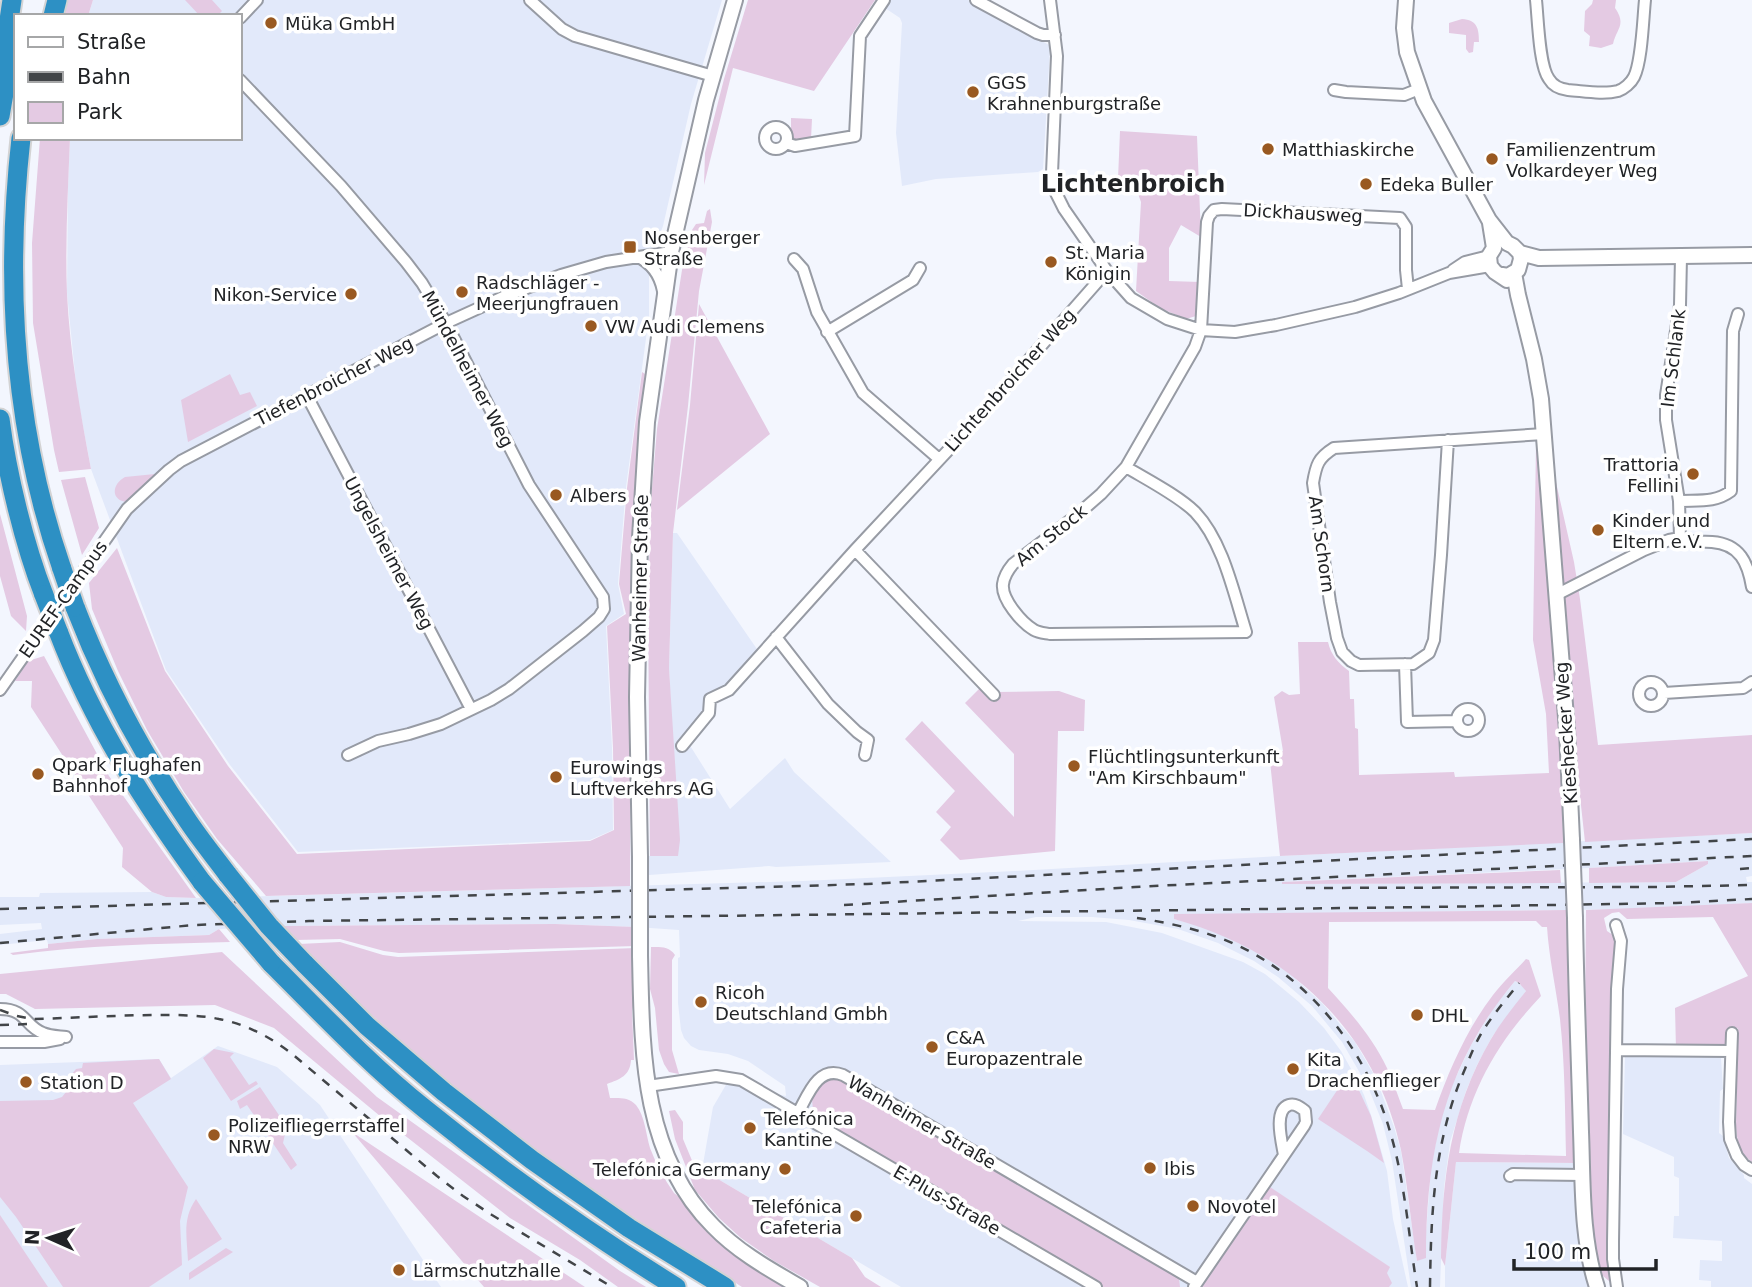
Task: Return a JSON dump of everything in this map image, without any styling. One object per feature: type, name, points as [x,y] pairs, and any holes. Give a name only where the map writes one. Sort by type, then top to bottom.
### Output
[{"type":"highway","points":[[5,88],[5,47],[12,0]]},
{"type":"highway","points":[[0,116],[14,50]]},
{"type":"highway","points":[[21,140],[13,266],[19,376],[33,461],[50,529],[75,607],[104,676],[146,757],[186,820],[228,875],[304,963],[367,1026],[444,1092],[532,1160],[629,1228],[724,1287]]},
{"type":"highway","points":[[0,419],[27,543],[44,595],[79,681],[128,774],[161,826],[202,882],[271,963],[351,1044],[424,1108],[527,1188],[612,1248],[676,1287]]},
{"type":"street","points":[[242,16],[257,0]]},
{"type":"street","points":[[530,0],[562,29],[575,36],[712,76]]},
{"type":"street","name":"Wanheimer Straße","points":[[735,0],[712,76],[671,252],[647,422],[639,538],[642,1032],[653,1114],[667,1160],[678,1182],[714,1228],[740,1250],[800,1287]]},
{"type":"street","points":[[786,143],[795,146],[855,135],[860,36],[884,0]]},
{"type":"street","points":[[976,0],[1037,33],[1055,35]]},
{"type":"street","points":[[1050,0],[1057,56],[1052,173],[1055,191],[1064,209],[1107,271],[1131,298],[1167,319],[1201,330],[1235,332],[1276,325],[1355,307],[1449,273],[1465,262],[1539,258],[1752,255]]},
{"type":"street","name":"Kieshecker Weg","points":[[1406,0],[1404,27],[1407,52],[1419,89],[1489,220],[1518,295],[1541,399],[1567,730],[1583,1175],[1587,1236],[1597,1287]]},
{"type":"street","points":[[1536,0],[1546,76],[1562,89],[1606,92],[1623,89],[1635,76],[1645,0]]},
{"type":"street","name":"Mündelheimer Weg","points":[[242,82],[341,186],[422,283],[446,323],[520,470],[603,597],[604,609],[580,634],[509,689],[471,709]]},
{"type":"street","points":[[1334,90],[1404,95],[1419,89]]},
{"type":"street","name":"Dickhausweg","points":[[1201,330],[1207,222],[1211,212],[1218,209],[1400,218],[1406,227],[1406,271],[1409,289]]},
{"type":"street","name":"Tiefenbroicher Weg","points":[[127,509],[181,461],[446,323],[561,275],[606,261],[671,252]]},
{"type":"street","points":[[636,257],[646,262],[656,273],[664,296]]},
{"type":"street","name":"Im Schlank","points":[[1680,538],[1679,501],[1666,420],[1666,395],[1680,305],[1681,257]]},
{"type":"street","points":[[794,259],[803,269],[817,312],[827,332],[863,393],[939,459]]},
{"type":"street","points":[[827,332],[913,280],[920,268]]},
{"type":"street","name":"Lichtenbroicher Weg","points":[[682,746],[709,713],[710,699],[729,690],[968,429],[1107,271]]},
{"type":"street","points":[[1679,501],[1713,500],[1722,498],[1731,491],[1733,331],[1738,314]]},
{"type":"street","name":"Am Stock","points":[[1126,467],[1183,502],[1210,531],[1246,632],[1050,634],[1033,629],[1007,601],[1003,591],[1003,582],[1013,564],[1077,515],[1126,467],[1195,347],[1201,330]]},
{"type":"street","name":"Ungelsheimer Weg","points":[[307,396],[471,709]]},
{"type":"street","name":"Am Schorn","points":[[1405,664],[1359,665],[1342,652],[1337,638],[1323,555],[1313,483],[1315,465],[1325,453],[1334,448],[1544,434]]},
{"type":"street","points":[[1448,440],[1434,640],[1429,653],[1413,664],[1405,664],[1407,722],[1457,721]]},
{"type":"street","name":"EUREF-Campus","points":[[0,690],[127,509]]},
{"type":"street","points":[[1556,595],[1644,550],[1680,538],[1688,542],[1714,542],[1730,546],[1745,560],[1752,587]]},
{"type":"street","points":[[855,550],[994,695]]},
{"type":"street","points":[[776,637],[828,704],[868,740],[865,755]]},
{"type":"street","points":[[1664,693],[1743,688],[1752,682]]},
{"type":"street","points":[[348,755],[378,741],[441,724],[471,709]]},
{"type":"street","points":[[1616,925],[1621,940],[1616,989],[1613,1259],[1617,1287]]},
{"type":"street","points":[[0,1009],[14,1010],[41,1033],[66,1037],[44,1042],[0,1042]]},
{"type":"street","points":[[1732,1033],[1730,1139],[1737,1156],[1752,1170]]},
{"type":"street","points":[[1616,1050],[1731,1051]]},
{"type":"street","name":"Wanheimer Straße","points":[[798,1113],[820,1077],[833,1073],[843,1075],[1196,1285],[1284,1155]]},
{"type":"street","points":[[648,1086],[706,1077],[725,1077],[741,1080],[798,1113]]},
{"type":"street","name":"E-Plus-Straße","points":[[798,1113],[1096,1287]]},
{"type":"street","points":[[1510,1176],[1583,1175]]},
{"type":"shaded area","points":[[93,0],[722,0],[691,104],[663,226],[649,264],[649,316],[626,487],[618,584],[624,614],[606,626],[613,830],[590,840],[298,852],[230,765],[166,670],[91,469],[77,394],[67,293],[70,140],[242,140],[242,14],[89,14]]},
{"type":"shaded area","name":"GGS Krahnenburgstraße","points":[[890,0],[968,0],[1049,45],[1043,169],[1038,172],[936,179],[902,186],[896,133],[902,23],[900,18],[885,8]]},
{"type":"shaded area","points":[[673,533],[677,533],[759,652],[688,736],[689,744],[730,809],[785,758],[794,772],[891,862],[769,866],[649,875],[649,856],[678,856],[669,668]]},
{"type":"shaded area","points":[[1752,833],[1752,876],[1746,877],[1747,882],[1752,882],[1752,903],[1639,909],[1284,914],[1174,919],[1233,939],[1288,972],[1323,1004],[1355,1042],[1376,1078],[1401,1151],[1417,1261],[1426,1257],[1431,1168],[1440,1120],[1449,1092],[1470,1047],[1494,1007],[1515,981],[1524,987],[1526,991],[1492,1037],[1477,1065],[1450,1142],[1444,1187],[1440,1287],[1411,1287],[1392,1161],[1383,1124],[1368,1087],[1342,1042],[1312,1006],[1278,977],[1218,943],[1178,929],[1129,920],[1092,917],[1036,917],[1018,921],[1106,922],[1162,933],[1243,962],[1265,974],[1299,1002],[1341,1051],[1364,1095],[1387,1171],[1393,1219],[1408,1287],[901,1287],[706,1172],[703,1164],[713,1107],[727,1083],[786,1096],[785,1086],[748,1061],[728,1054],[699,1050],[684,1038],[678,1003],[679,930],[555,924],[283,926],[219,929],[209,935],[97,939],[48,944],[47,940],[0,945],[0,934],[42,929],[41,923],[0,925],[0,897],[39,897],[40,893],[152,892],[166,897],[196,898],[803,881]],"holes":[[[1708,861],[1708,864],[1676,882],[1282,884]]]},
{"type":"shaded area","points":[[218,1046],[277,1067],[320,1105],[441,1287],[0,1287],[0,1065],[159,1059],[171,1078]]},
{"type":"shaded area","points":[[1625,1056],[1721,1058],[1723,1089],[1720,1091],[1719,1133],[1723,1136],[1729,1158],[1752,1184],[1752,1287],[1711,1287],[1711,1281],[1699,1280],[1700,1260],[1722,1261],[1722,1241],[1673,1238],[1674,1216],[1679,1216],[1679,1178],[1674,1176],[1674,1157],[1623,1134]]},
{"type":"shaded area","points":[[1456,1162],[1576,1163],[1577,1222],[1588,1287],[1445,1287]]},
{"type":"green space","points":[[67,0],[93,0],[89,14],[64,14]]},
{"type":"green space","points":[[185,0],[212,0],[222,11],[219,14],[198,14]]},
{"type":"green space","points":[[748,0],[875,0],[814,91],[733,68],[704,185],[705,153]]},
{"type":"green space","points":[[1593,0],[1616,0],[1615,8],[1620,19],[1620,27],[1613,44],[1601,48],[1589,46],[1590,36],[1584,31],[1585,11]]},
{"type":"green space","points":[[1462,19],[1471,21],[1478,29],[1479,42],[1474,42],[1473,52],[1469,53],[1466,49],[1466,35],[1449,33],[1449,23]]},
{"type":"green space","points":[[791,118],[812,119],[811,139],[794,139]]},
{"type":"green space","points":[[1120,131],[1197,136],[1201,237],[1181,225],[1169,248],[1169,281],[1200,282],[1196,316],[1186,319],[1160,308],[1136,291],[1141,202],[1133,180],[1118,179]]},
{"type":"green space","points":[[40,140],[70,140],[67,294],[76,382],[91,469],[59,472],[33,323],[32,243]]},
{"type":"green space","points":[[710,209],[712,222],[699,291],[673,533],[669,668],[680,840],[678,856],[650,856],[648,599],[651,501],[657,429],[682,270],[692,230],[696,224],[704,223]]},
{"type":"green space","points":[[699,304],[770,434],[677,510],[690,405]]},
{"type":"green space","points":[[642,372],[645,374],[635,491],[630,886],[266,896],[217,839],[184,792],[147,730],[92,609],[89,583],[117,548],[165,671],[228,766],[297,854],[590,841],[614,830],[607,626],[626,614],[619,584],[627,488]]},
{"type":"green space","points":[[230,374],[240,395],[250,392],[257,406],[188,442],[181,400]]},
{"type":"green space","points":[[1536,444],[1539,444],[1562,769],[1563,843],[1280,856],[1269,752],[1283,751],[1274,697],[1282,691],[1289,695],[1300,694],[1298,642],[1328,642],[1336,658],[1349,671],[1350,699],[1354,699],[1355,728],[1358,729],[1359,775],[1454,772],[1455,777],[1549,773],[1546,714],[1533,640]]},
{"type":"green space","points":[[155,474],[127,502],[115,495],[115,487],[125,477]]},
{"type":"green space","points":[[85,477],[99,528],[82,555],[61,480]]},
{"type":"green space","points":[[1552,477],[1555,478],[1574,562],[1598,745],[1752,735],[1752,833],[1585,842]]},
{"type":"green space","points":[[0,514],[27,616],[26,631],[11,616],[0,576]]},
{"type":"green space","points":[[44,656],[109,776],[196,898],[166,897],[152,892],[122,867],[123,848],[31,707],[32,681],[15,681],[28,661]]},
{"type":"green space","points":[[982,686],[995,692],[1059,691],[1085,700],[1084,731],[1058,731],[1055,851],[960,860],[940,840],[951,827],[936,812],[955,791],[905,739],[922,721],[1014,817],[1014,754],[965,703]]},
{"type":"green space","points":[[1708,861],[1708,864],[1676,882],[1589,883],[1589,868]]},
{"type":"green space","points":[[1560,870],[1561,883],[1282,884],[1282,882]]},
{"type":"green space","points":[[1752,903],[1752,1162],[1741,1151],[1736,1131],[1738,1028],[1730,1031],[1725,1045],[1704,1049],[1676,1049],[1675,1008],[1748,976],[1713,917],[1627,919],[1619,912],[1604,918],[1607,931],[1616,937],[1610,1282],[1602,1275],[1595,1243],[1592,1209],[1585,1020],[1586,910]]},
{"type":"green space","points":[[1567,910],[1576,1163],[1456,1162],[1445,1266],[1441,1258],[1443,1200],[1457,1118],[1477,1065],[1491,1039],[1526,991],[1515,981],[1491,1012],[1472,1044],[1444,1110],[1430,1181],[1426,1258],[1417,1261],[1401,1150],[1389,1107],[1371,1068],[1348,1033],[1321,1002],[1290,975],[1255,952],[1216,933],[1174,919],[1174,914]],"holes":[[[1536,921],[1542,927],[1547,927],[1560,1019],[1566,1156],[1459,1153],[1470,1109],[1488,1068],[1512,1031],[1541,996],[1529,960],[1526,959],[1501,985],[1475,1022],[1453,1065],[1435,1110],[1403,1109],[1375,1046],[1328,988],[1329,922]]]},
{"type":"green space","points":[[555,924],[636,927],[636,946],[399,953],[340,939],[296,940],[283,926]]},
{"type":"green space","points":[[219,929],[230,942],[94,947],[13,955],[10,953],[48,948],[48,944],[97,939],[209,935]]},
{"type":"green space","points":[[340,942],[398,957],[636,948],[636,987],[632,1011],[634,1060],[631,1060],[629,1070],[624,1076],[607,1084],[610,1098],[627,1099],[639,1109],[652,1154],[674,1193],[792,1287],[742,1287],[600,1196],[529,1146],[418,1057],[299,944]]},
{"type":"green space","points":[[651,947],[667,949],[675,955],[672,960],[672,1050],[679,1074],[669,1072],[659,1050],[655,1008],[650,989]]},
{"type":"green space","points":[[222,952],[377,1097],[646,1287],[618,1287],[580,1260],[510,1218],[274,1028],[215,1005],[35,1009],[6,994],[0,994],[0,974]]},
{"type":"green space","points":[[214,1049],[234,1053],[230,1057],[249,1085],[256,1081],[258,1084],[231,1101],[203,1058]]},
{"type":"green space","points":[[159,1059],[171,1079],[133,1103],[188,1187],[180,1221],[182,1265],[149,1287],[63,1287],[0,1197],[0,1101],[53,1100],[62,1097],[66,1092],[67,1080],[76,1069],[82,1068],[83,1063]]},
{"type":"green space","points":[[1350,1071],[1371,1116],[1384,1163],[1318,1119]]},
{"type":"green space","points":[[834,1078],[843,1079],[1176,1275],[1180,1287],[1103,1287],[819,1121],[813,1107],[813,1094],[821,1083]]},
{"type":"green space","points":[[260,1087],[285,1124],[283,1143],[297,1165],[291,1170],[247,1105],[240,1109],[237,1101]]},
{"type":"green space","points":[[675,1110],[683,1122],[683,1139],[696,1170],[706,1172],[852,1258],[865,1277],[881,1287],[820,1287],[774,1261],[741,1238],[695,1190],[675,1139],[669,1111]]},
{"type":"green space","points":[[352,1132],[585,1287],[484,1287]]},
{"type":"green space","points":[[1270,1187],[1390,1267],[1387,1273],[1392,1283],[1389,1287],[1202,1287]]},
{"type":"green space","points":[[196,1199],[222,1239],[188,1261],[187,1221]]},
{"type":"green space","points":[[0,1215],[48,1287],[0,1287]]},
{"type":"green space","points":[[226,1248],[233,1252],[189,1280],[189,1273]]},
{"type":"railway","points":[[0,909],[867,884],[1752,839]]},
{"type":"railway","points":[[844,905],[1135,887],[1752,856]]},
{"type":"railway","points":[[1740,869],[1752,868]]},
{"type":"railway","points":[[1306,888],[1752,885]]},
{"type":"railway","points":[[0,943],[194,925],[309,921],[1428,907],[1676,903],[1752,899]]},
{"type":"railway","points":[[1137,918],[1189,928],[1239,946],[1291,979],[1335,1024],[1369,1077],[1391,1135],[1403,1191],[1417,1287]]},
{"type":"railway","points":[[1430,1287],[1433,1203],[1447,1122],[1477,1041],[1519,983]]},
{"type":"railway","points":[[0,1010],[32,1019],[197,1016],[229,1021],[248,1028],[291,1053],[463,1196],[612,1287]]},
{"type":"railway","points":[[0,1025],[29,1024]]},
{"type":"place","name":"Müka GmbH","points":[[271,23]]},
{"type":"place","name":"GGS Krahnenburgstraße","points":[[973,92]]},
{"type":"place","name":"Matthiaskirche","points":[[1268,149]]},
{"type":"place","name":"Familienzentrum Volkardeyer Weg","points":[[1492,159]]},
{"type":"place","name":"Edeka Buller","points":[[1366,184]]},
{"type":"place","name":"Nosenberger Straße","points":[[630,247]]},
{"type":"place","name":"St. Maria Königin","points":[[1051,262]]},
{"type":"place","name":"Radschläger - Meerjungfrauen","points":[[462,292]]},
{"type":"place","name":"Nikon-Service","points":[[351,294]]},
{"type":"place","name":"VW Audi Clemens","points":[[591,326]]},
{"type":"place","name":"Trattoria Fellini","points":[[1693,474]]},
{"type":"place","name":"Albers","points":[[556,495]]},
{"type":"place","name":"Kinder und Eltern e.V.","points":[[1598,530]]},
{"type":"place","name":"Flüchtlingsunterkunft \"Am Kirschbaum\"","points":[[1074,766]]},
{"type":"place","name":"Qpark Flughafen Bahnhof","points":[[38,774]]},
{"type":"place","name":"Eurowings Luftverkehrs AG","points":[[556,777]]},
{"type":"place","name":"Ricoh Deutschland Gmbh","points":[[701,1002]]},
{"type":"place","name":"DHL","points":[[1417,1015]]},
{"type":"place","name":"C&A Europazentrale","points":[[932,1047]]},
{"type":"place","name":"Kita Drachenflieger","points":[[1293,1069]]},
{"type":"place","name":"Station D","points":[[26,1082]]},
{"type":"place","name":"Telefónica Kantine","points":[[750,1128]]},
{"type":"place","name":"Polizeifliegerrstaffel NRW","points":[[214,1135]]},
{"type":"place","name":"Ibis","points":[[1150,1168]]},
{"type":"place","name":"Telefónica Germany","points":[[785,1169]]},
{"type":"place","name":"Novotel","points":[[1193,1206]]},
{"type":"place","name":"Telefónica Cafeteria","points":[[856,1216]]},
{"type":"place","name":"Lärmschutzhalle","points":[[399,1270]]},
{"type":"district","name":"Lichtenbroich","points":[[1133,184]]}]
